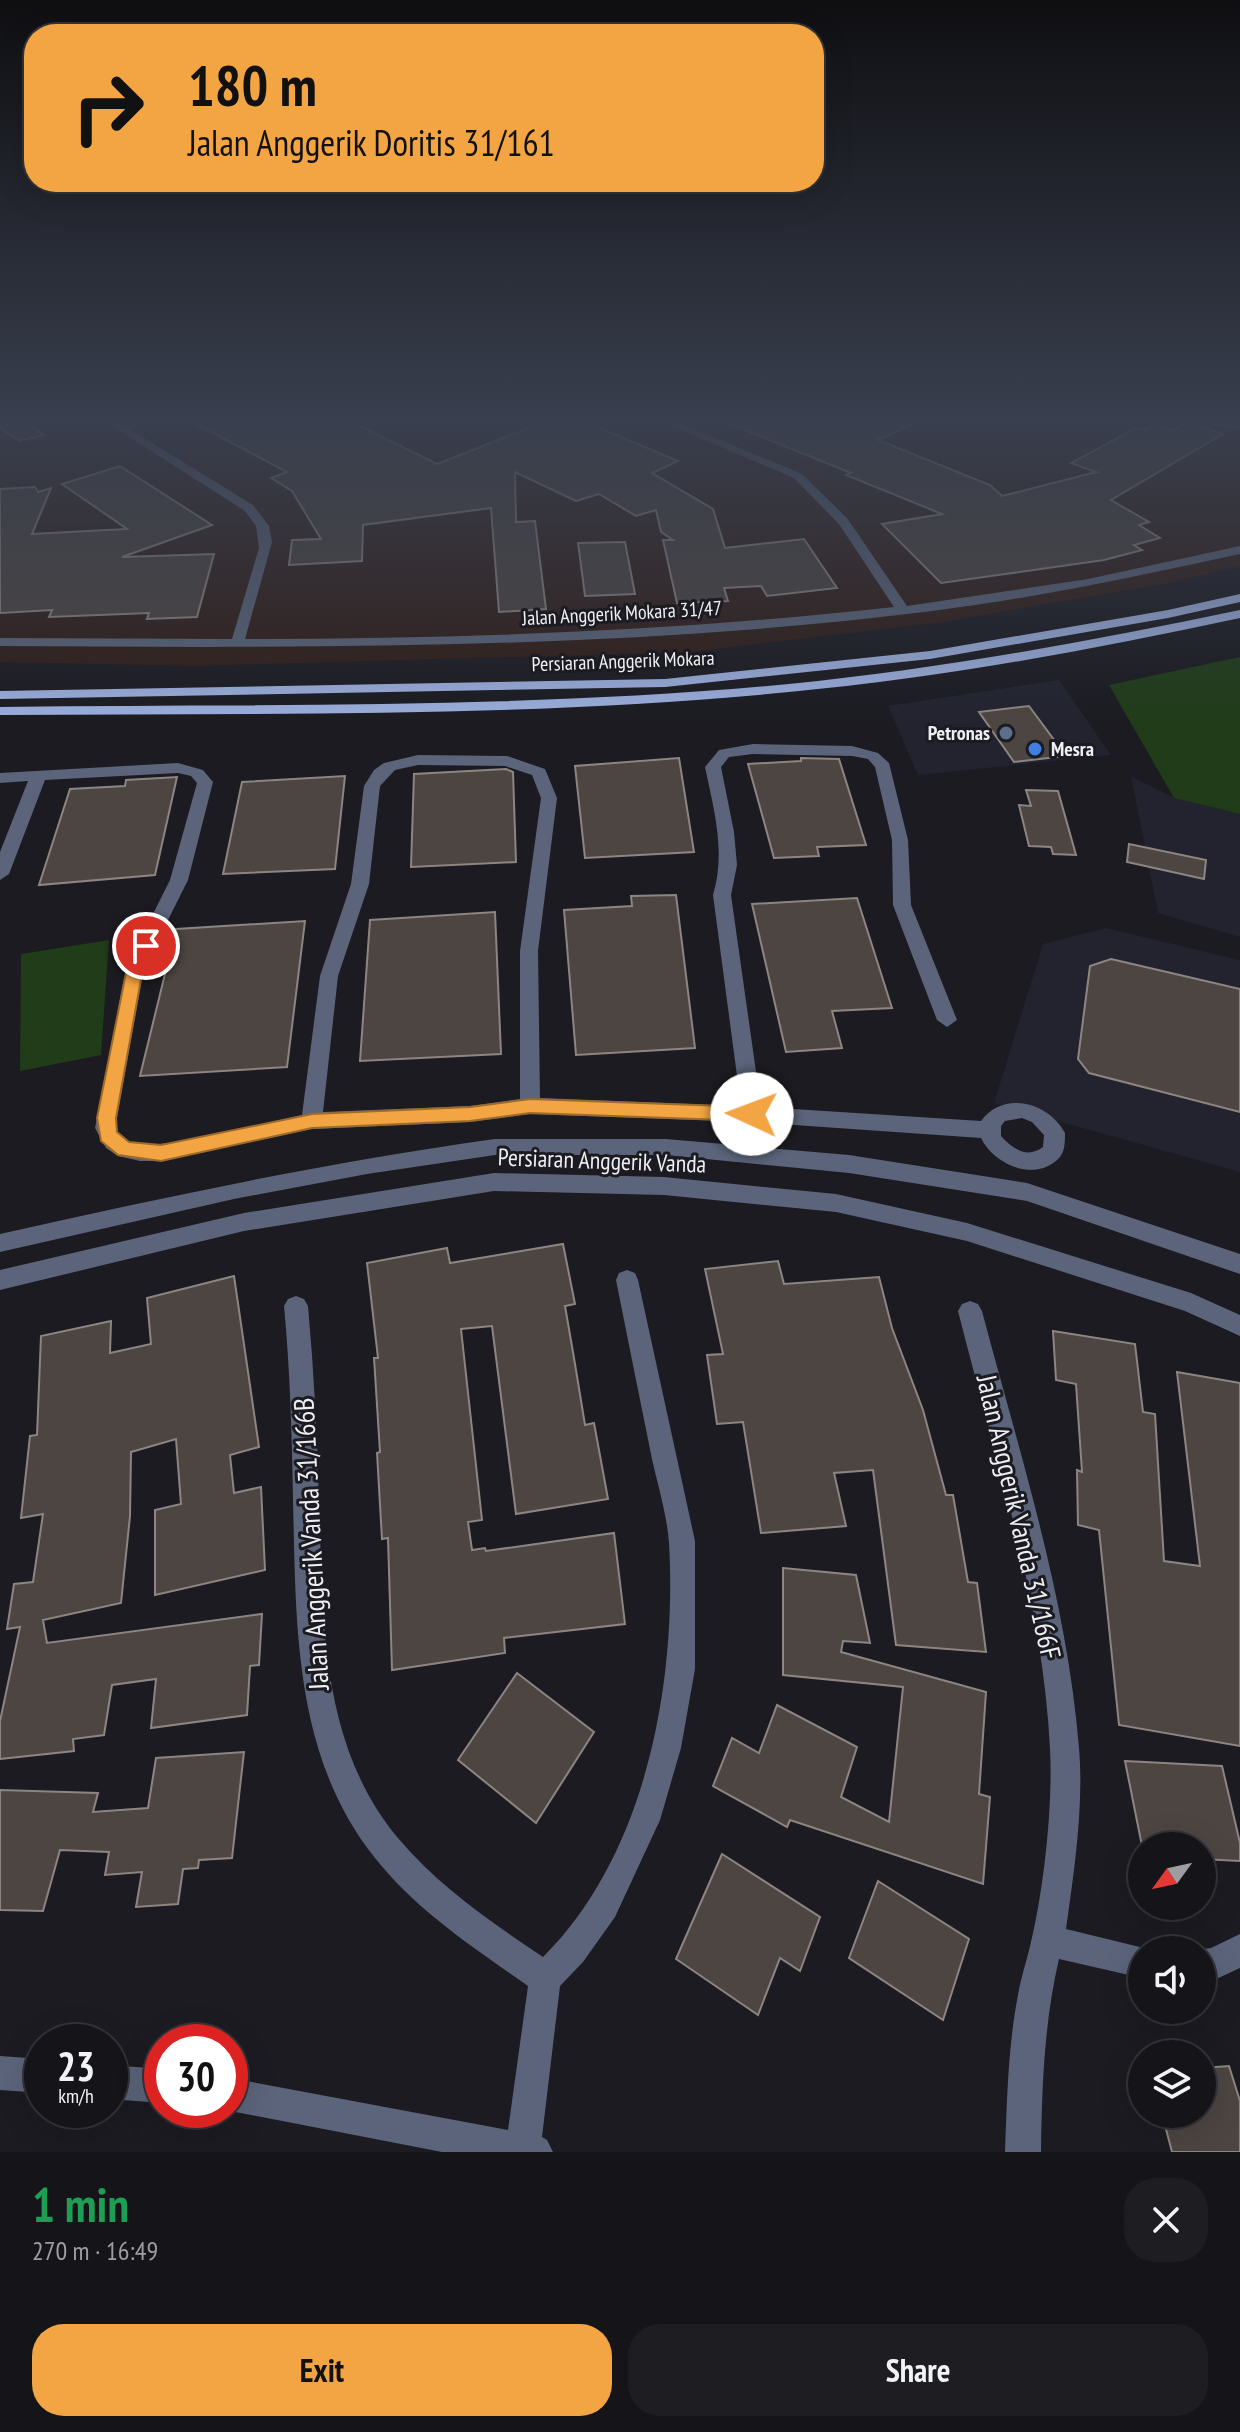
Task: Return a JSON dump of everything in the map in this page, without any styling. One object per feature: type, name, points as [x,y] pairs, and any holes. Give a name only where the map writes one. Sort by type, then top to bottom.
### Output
[{"type":"main road","name":"Persiaran Anggerik Mokara","points":[[0,695],[665,683],[930,655],[1168,614],[1240,598]]},
{"type":"main road","name":"Persiaran Anggerik Mokara","points":[[0,711],[542,704],[788,688],[888,677],[1038,653],[1240,614]]},
{"type":"street","points":[[237,644],[265,548],[262,522]]},
{"type":"street","points":[[844,522],[903,610]]},
{"type":"street","name":"Jalan Anggerik Mokara 31/47","points":[[0,642],[237,644],[516,639],[691,630],[903,610],[1112,580],[1240,550]]},
{"type":"street","points":[[752,1114],[722,895],[730,876],[729,858],[713,767],[724,753],[753,749],[838,749],[873,756],[883,766],[900,840],[902,905],[947,1020]]},
{"type":"street","points":[[312,1121],[329,976],[360,884],[372,786],[390,766],[406,761],[466,760],[522,764],[539,772],[549,798],[529,951],[530,1106]]},
{"type":"street","points":[[0,778],[185,769],[197,773],[205,782],[179,880],[135,968],[105,1128],[113,1142],[125,1150],[161,1153],[312,1121],[470,1114],[530,1106],[752,1114],[989,1130]]},
{"type":"street","points":[[0,874],[38,777]]},
{"type":"street","points":[[1023,1110],[1046,1121],[1055,1133],[1056,1146],[1046,1158],[1019,1159],[995,1145],[989,1130],[994,1118],[1006,1111],[1023,1110]]},
{"type":"street","name":"Persiaran Anggerik Vanda","points":[[0,1243],[234,1190],[367,1165],[495,1147],[666,1147],[849,1164],[1027,1192],[1240,1264]]},
{"type":"street","points":[[998,1187],[1019,1159]]},
{"type":"street","points":[[1019,1159],[1027,1192]]},
{"type":"street","name":"Persiaran Anggerik Vanda","points":[[0,1280],[244,1222],[494,1182],[664,1186],[836,1203],[967,1232],[1191,1303],[1240,1326]]},
{"type":"street","points":[[248,2098],[527,2151],[536,2029],[545,1978],[572,1951],[604,1906],[649,1809],[666,1748],[681,1669],[682,1541],[627,1280]]},
{"type":"street","name":"Jalan Anggerik Vanda 31/166B","points":[[296,1306],[302,1364],[309,1620],[316,1694],[336,1761],[368,1824],[414,1879],[482,1934],[545,1978]]},
{"type":"street","name":"Jalan Anggerik Vanda 31/166F","points":[[970,1311],[1040,1584],[1053,1648],[1065,1751],[1060,1858],[1048,1940],[1034,1995],[1025,2076],[1023,2152]]},
{"type":"street","points":[[1048,1940],[1128,1960]]},
{"type":"street","points":[[1216,1963],[1240,1950]]},
{"type":"street","points":[[0,2073],[24,2075]]},
{"type":"shaded area","points":[[0,522],[1240,522],[1240,566],[1174,582],[942,622],[688,652],[197,666],[0,662]]},
{"type":"shaded area","points":[[1059,680],[1111,755],[918,775],[888,706]]},
{"type":"shaded area","points":[[1131,776],[1174,798],[1240,814],[1240,937],[1158,913]]},
{"type":"shaded area","points":[[1106,928],[1240,960],[1240,1172],[994,1103],[1043,944]]},
{"type":"green space","points":[[1240,657],[1240,814],[1174,798],[1109,685]]},
{"type":"green space","points":[[109,940],[101,1055],[20,1071],[21,954]]},
{"type":"building","points":[[0,522],[37,522],[32,534],[127,529],[118,522],[208,522],[212,525],[122,557],[214,554],[197,617],[147,619],[149,613],[49,617],[52,610],[0,613]]},
{"type":"building","points":[[311,522],[382,522],[363,525],[362,561],[289,565],[292,540],[321,539]]},
{"type":"building","points":[[492,522],[535,522],[546,609],[499,612]]},
{"type":"building","points":[[659,522],[717,522],[725,548],[804,539],[837,588],[767,596],[761,586],[724,588],[728,601],[677,603],[663,540],[673,540],[661,532]]},
{"type":"building","points":[[1148,522],[1139,525],[1160,538],[1134,545],[1142,550],[1104,560],[941,583],[882,524]]},
{"type":"building","points":[[625,542],[635,594],[585,596],[578,543]]},
{"type":"building","points":[[1029,706],[1066,756],[1014,762],[979,712]]},
{"type":"building","points":[[679,758],[694,852],[585,858],[575,766]]},
{"type":"building","points":[[801,758],[839,759],[866,845],[817,847],[819,856],[774,858],[748,764],[801,761]]},
{"type":"building","points":[[506,769],[513,772],[516,862],[411,867],[414,774]]},
{"type":"building","points":[[345,776],[335,869],[223,874],[242,782]]},
{"type":"building","points":[[177,777],[155,875],[39,885],[70,789],[125,786],[126,780]]},
{"type":"building","points":[[1026,790],[1058,791],[1076,855],[1053,854],[1051,847],[1029,846],[1019,805],[1031,806]]},
{"type":"building","points":[[1129,844],[1206,860],[1204,879],[1127,862]]},
{"type":"building","points":[[676,895],[695,1048],[576,1055],[564,910],[632,906],[631,896]]},
{"type":"building","points":[[857,898],[892,1008],[832,1011],[842,1048],[786,1052],[752,904]]},
{"type":"building","points":[[495,912],[501,1054],[360,1061],[370,920]]},
{"type":"building","points":[[305,921],[287,1067],[140,1076],[176,929]]},
{"type":"building","points":[[1111,959],[1240,989],[1240,1112],[1089,1073],[1078,1059],[1090,966]]},
{"type":"building","points":[[563,1244],[575,1304],[565,1306],[585,1425],[594,1423],[608,1499],[516,1514],[492,1326],[461,1329],[482,1520],[468,1522],[472,1550],[485,1548],[486,1551],[614,1533],[625,1624],[504,1638],[505,1653],[392,1670],[388,1538],[382,1539],[377,1453],[380,1452],[374,1358],[378,1358],[367,1263],[447,1248],[450,1263]]},
{"type":"building","points":[[778,1261],[784,1284],[879,1277],[892,1328],[923,1410],[946,1495],[953,1495],[968,1582],[977,1583],[986,1652],[896,1645],[873,1470],[834,1473],[846,1526],[761,1533],[743,1422],[717,1424],[707,1355],[723,1354],[705,1269]]},
{"type":"building","points":[[234,1276],[259,1447],[230,1455],[234,1493],[261,1487],[265,1570],[155,1595],[155,1510],[181,1504],[176,1439],[131,1452],[130,1516],[121,1603],[43,1620],[47,1643],[262,1614],[259,1665],[250,1666],[247,1715],[151,1728],[156,1679],[112,1685],[104,1735],[73,1739],[74,1751],[0,1759],[0,1721],[20,1627],[7,1629],[14,1584],[33,1582],[43,1514],[21,1518],[30,1436],[37,1435],[41,1336],[111,1321],[110,1353],[151,1344],[147,1298]]},
{"type":"building","points":[[1053,1331],[1135,1344],[1143,1412],[1155,1414],[1164,1561],[1200,1566],[1177,1372],[1240,1383],[1240,1746],[1119,1725],[1099,1530],[1078,1525],[1077,1470],[1082,1472],[1076,1384],[1056,1380]]},
{"type":"building","points":[[783,1568],[856,1575],[870,1643],[843,1641],[841,1652],[986,1692],[979,1794],[990,1797],[983,1884],[790,1820],[787,1827],[713,1786],[732,1738],[759,1753],[777,1705],[857,1747],[841,1797],[889,1822],[903,1687],[783,1675]]},
{"type":"building","points":[[517,1673],[594,1732],[536,1823],[458,1760]]},
{"type":"building","points":[[244,1752],[232,1858],[199,1860],[198,1868],[183,1869],[178,1904],[136,1907],[142,1872],[105,1875],[109,1852],[60,1850],[43,1911],[0,1910],[0,1790],[98,1793],[93,1812],[148,1808],[156,1758]]},
{"type":"building","points":[[1125,1761],[1222,1766],[1240,1843],[1240,1861],[1216,1860],[1216,1832],[1139,1832]]},
{"type":"building","points":[[722,1854],[820,1917],[800,1971],[780,1958],[758,2015],[676,1959]]},
{"type":"building","points":[[878,1881],[969,1939],[943,2020],[849,1958]]},
{"type":"building","points":[[1229,2066],[1240,2101],[1240,2152],[1172,2152],[1166,2128],[1216,2128],[1216,2067]]},
{"type":"place","name":"Petronas","points":[[1006,733]]},
{"type":"place","name":"Mesra","points":[[1035,749]]},
{"type":"route","points":[[146,946],[135,968],[106,1118],[107,1135],[125,1150],[161,1153],[312,1121],[470,1114],[530,1106],[752,1114]]}]
